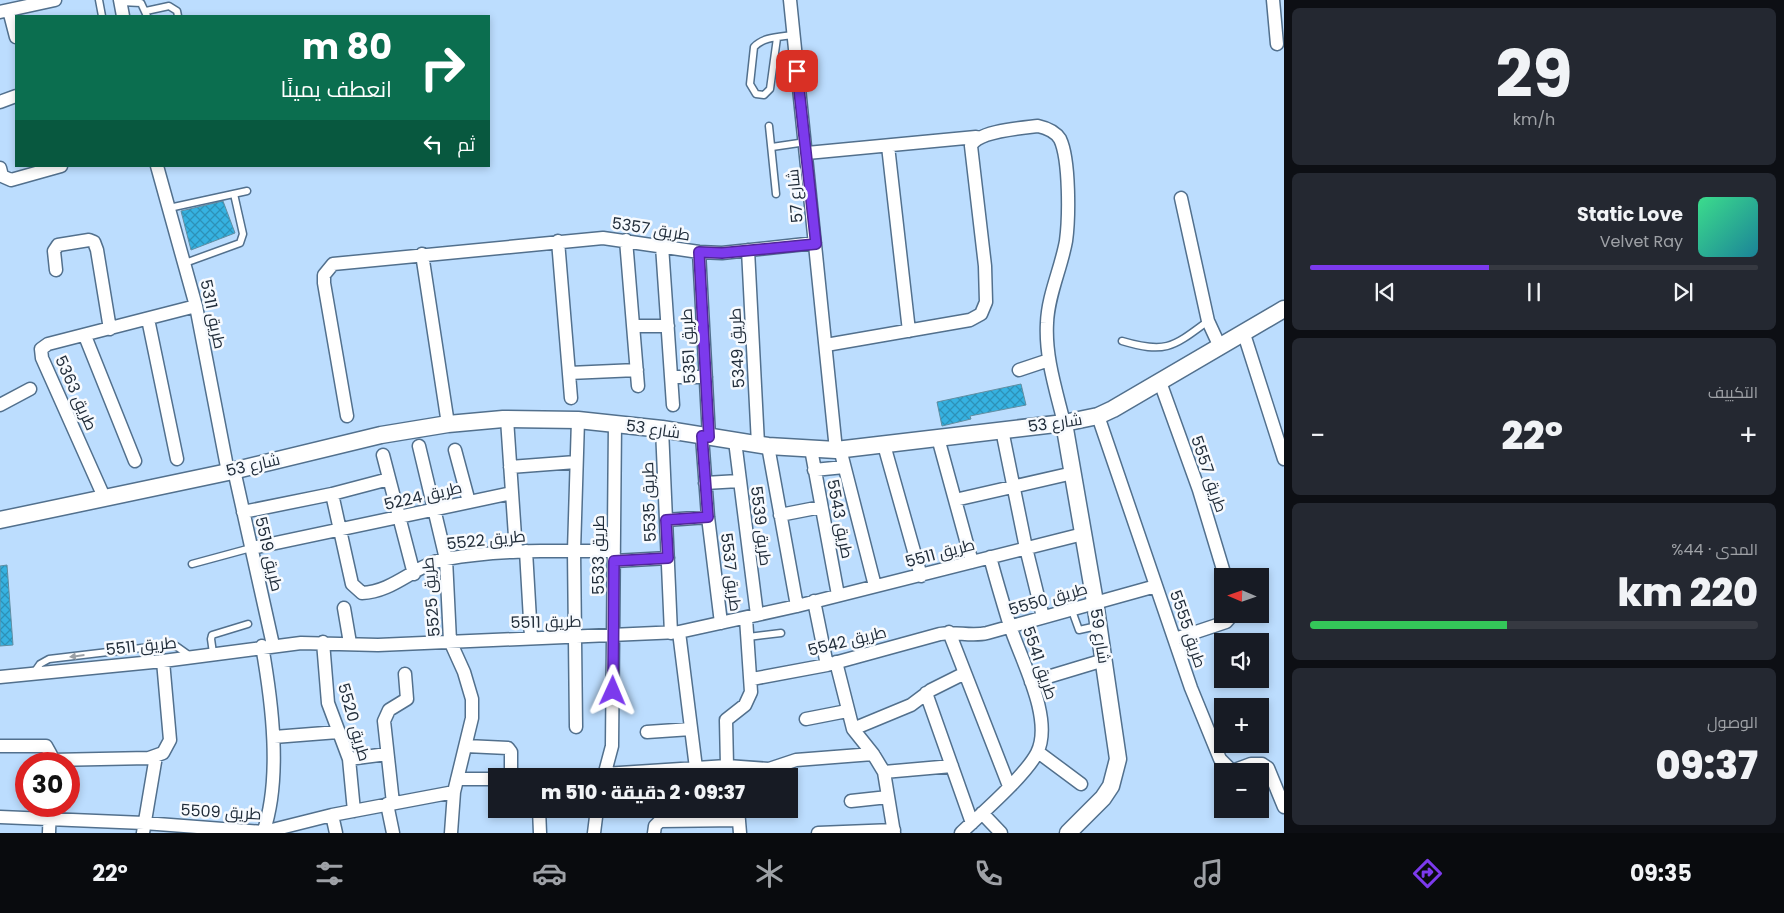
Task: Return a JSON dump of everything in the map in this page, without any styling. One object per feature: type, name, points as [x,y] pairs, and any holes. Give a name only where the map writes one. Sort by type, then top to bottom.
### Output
[{"type":"street","points":[[15,35],[5,11],[55,0]]},
{"type":"street","name":"شارع 57","points":[[790,0],[792,35],[838,450],[875,586]]},
{"type":"street","points":[[1273,0],[1277,44]]},
{"type":"street","points":[[120,1],[123,15]]},
{"type":"street","points":[[0,102],[15,96]]},
{"type":"street","points":[[806,148],[888,146],[976,138],[1038,126],[1054,132],[1060,139],[1066,174],[1067,219],[1066,242],[1047,321],[1049,360],[1064,424]]},
{"type":"street","points":[[826,345],[970,320],[976,318],[984,309],[985,266],[971,151],[973,141],[976,138]]},
{"type":"street","points":[[888,146],[909,331]]},
{"type":"street","points":[[0,168],[2,176],[11,180],[57,167]]},
{"type":"street","name":"طريق 5311","points":[[157,167],[196,306],[231,471]]},
{"type":"street","points":[[1181,198],[1208,320],[1220,347]]},
{"type":"street","name":"طريق 5357","points":[[347,416],[324,275],[333,264],[603,238],[699,252],[816,244]]},
{"type":"street","points":[[56,270],[54,251],[58,245],[89,240],[94,242],[98,250],[110,329]]},
{"type":"street","points":[[626,240],[638,386]]},
{"type":"street","points":[[558,241],[571,398]]},
{"type":"street","name":"طريق 5351","points":[[662,246],[673,405]]},
{"type":"street","name":"طريق 5349","points":[[748,250],[763,445]]},
{"type":"street","name":"طريق 5351","points":[[699,252],[706,377],[705,436]]},
{"type":"street","points":[[422,254],[448,424]]},
{"type":"street","name":"طريق 5363","points":[[104,497],[40,354],[44,346],[196,306]]},
{"type":"street","name":"شارع 53","points":[[0,520],[231,471],[381,435],[448,424],[507,419],[578,420],[662,429],[763,445],[838,450],[1064,424],[1098,416],[1244,334],[1284,309]]},
{"type":"street","points":[[148,319],[177,459]]},
{"type":"street","points":[[633,326],[668,326]]},
{"type":"street","points":[[1244,334],[1284,459]]},
{"type":"street","points":[[85,336],[136,461]]},
{"type":"street","points":[[1018,370],[1049,360]]},
{"type":"street","points":[[569,373],[637,370]]},
{"type":"street","points":[[671,377],[706,377]]},
{"type":"street","name":"طريق 5557","points":[[1160,382],[1199,490],[1223,568]]},
{"type":"street","points":[[0,405],[30,389]]},
{"type":"street","name":"طريق 5555","points":[[1098,416],[1191,688],[1220,759],[1232,771],[1251,764],[1262,764],[1268,768],[1284,807]]},
{"type":"street","points":[[507,419],[512,493],[531,637]]},
{"type":"street","points":[[576,727],[574,551],[578,420]]},
{"type":"street","name":"طريق 5533","points":[[606,768],[612,746],[615,423]]},
{"type":"street","name":"شارع 59","points":[[1064,424],[1104,660],[1117,750],[1116,772],[1103,798],[1068,833]]},
{"type":"street","name":"طريق 5535","points":[[662,429],[668,558],[675,632],[696,768]]},
{"type":"street","points":[[1002,430],[1026,548],[1043,617]]},
{"type":"street","name":"طريق 5537","points":[[705,436],[705,483],[721,623]]},
{"type":"street","points":[[938,438],[972,562]]},
{"type":"street","name":"طريق 5539","points":[[735,441],[751,616]]},
{"type":"street","points":[[763,445],[780,515],[797,606]]},
{"type":"street","points":[[884,445],[921,576]]},
{"type":"street","name":"طريق 5525","points":[[419,446],[446,559],[450,641],[464,672],[472,699],[472,718],[455,785],[451,833]]},
{"type":"street","name":"طريق 5543","points":[[811,449],[838,595]]},
{"type":"street","points":[[455,450],[469,502]]},
{"type":"street","points":[[383,454],[414,574]]},
{"type":"street","points":[[510,467],[576,462]]},
{"type":"street","points":[[814,470],[844,467]]},
{"type":"street","name":"طريق 5519","points":[[231,471],[252,548],[267,646],[274,737],[269,812],[264,832]]},
{"type":"street","points":[[955,500],[1073,473]]},
{"type":"street","points":[[243,512],[332,494],[389,479]]},
{"type":"street","points":[[705,483],[739,481]]},
{"type":"street","name":"طريق 5224","points":[[252,548],[340,531],[434,508],[512,493]]},
{"type":"street","points":[[332,494],[340,531]]},
{"type":"street","points":[[780,515],[821,507]]},
{"type":"street","points":[[666,520],[708,517]]},
{"type":"street","name":"طريق 5522","points":[[340,531],[352,584],[362,593],[372,592],[414,574],[427,565],[446,559],[521,551],[574,551],[614,556],[668,558]]},
{"type":"street","name":"طريق 5511","points":[[1,675],[33,674],[163,661],[267,646],[322,642],[378,645],[531,637],[575,638],[675,632],[797,606],[1083,534]]},
{"type":"street","name":"طريق 5541","points":[[990,557],[1010,627],[1031,682],[1042,724],[1038,752]]},
{"type":"street","name":"طريق 5550","points":[[949,632],[978,635],[1156,586]]},
{"type":"street","points":[[814,601],[831,664],[853,729],[873,754],[884,772],[894,832],[818,833]]},
{"type":"street","points":[[344,608],[350,643]]},
{"type":"street","points":[[732,768],[726,720],[749,699],[752,679],[748,637],[751,616]]},
{"type":"street","points":[[1175,639],[1223,623]]},
{"type":"street","points":[[949,632],[1009,786]]},
{"type":"street","name":"طريق 5542","points":[[752,679],[831,664],[949,632]]},
{"type":"street","name":"طريق 5520","points":[[322,642],[326,688],[338,732],[349,759],[354,811]]},
{"type":"street","points":[[1031,682],[1104,660]]},
{"type":"street","points":[[80,760],[156,756],[163,753],[170,740],[163,661]]},
{"type":"street","points":[[393,833],[384,721],[389,710],[407,699],[405,674]]},
{"type":"street","points":[[853,729],[911,704],[965,674]]},
{"type":"street","points":[[926,694],[972,822]]},
{"type":"street","points":[[806,719],[847,711]]},
{"type":"street","points":[[647,732],[691,729]]},
{"type":"street","points":[[274,737],[338,732]]},
{"type":"street","points":[[0,746],[46,746],[49,752]]},
{"type":"street","points":[[466,746],[508,748],[511,752],[511,768]]},
{"type":"street","points":[[961,833],[1009,786],[1038,752],[1081,784]]},
{"type":"street","points":[[349,759],[387,754]]},
{"type":"street","points":[[772,768],[796,760],[873,754]]},
{"type":"street","points":[[144,828],[156,756]]},
{"type":"street","points":[[884,772],[952,766]]},
{"type":"street","name":"طريق 5509","points":[[0,817],[144,828],[264,832],[332,815],[390,804],[455,785],[488,780]]},
{"type":"street","points":[[851,800],[888,797]]},
{"type":"street","points":[[982,813],[1001,833]]},
{"type":"street","points":[[332,815],[336,833]]},
{"type":"street","points":[[49,817],[49,833]]},
{"type":"street","points":[[539,818],[540,833]]},
{"type":"street","points":[[594,833],[596,818]]},
{"type":"street","points":[[654,833],[657,823],[663,820],[739,821]]},
{"type":"lane","points":[[99,0],[102,15]]},
{"type":"lane","points":[[120,1],[137,1],[145,6],[147,14],[169,6],[176,10],[178,15]]},
{"type":"lane","points":[[777,38],[770,89],[764,94],[756,94],[750,88],[752,52],[761,41],[792,35]]},
{"type":"lane","points":[[769,126],[776,194]]},
{"type":"lane","points":[[772,147],[806,148]]},
{"type":"lane","points":[[170,208],[248,190]]},
{"type":"lane","points":[[185,263],[240,244],[243,234],[234,194]]},
{"type":"lane","points":[[1122,341],[1144,347],[1159,348],[1176,344],[1208,320]]},
{"type":"lane","points":[[192,564],[252,548]]},
{"type":"lane","points":[[1071,608],[1079,630],[1098,626]]},
{"type":"lane","points":[[213,653],[212,635],[248,624]]},
{"type":"lane","points":[[748,637],[781,633]]},
{"type":"lane","points":[[33,674],[40,664],[50,659],[167,645],[176,646],[191,656]]},
{"type":"building","points":[[223,201],[235,233],[191,250],[181,211]]},
{"type":"building","points":[[1021,384],[1026,405],[970,416],[971,419],[942,426],[937,402]]},
{"type":"building","points":[[7,565],[13,645],[0,646],[0,566]]},
{"type":"route","points":[[613,691],[614,561],[668,558],[666,520],[708,517],[702,436],[709,437],[699,252],[722,253],[816,244],[797,71]]}]
